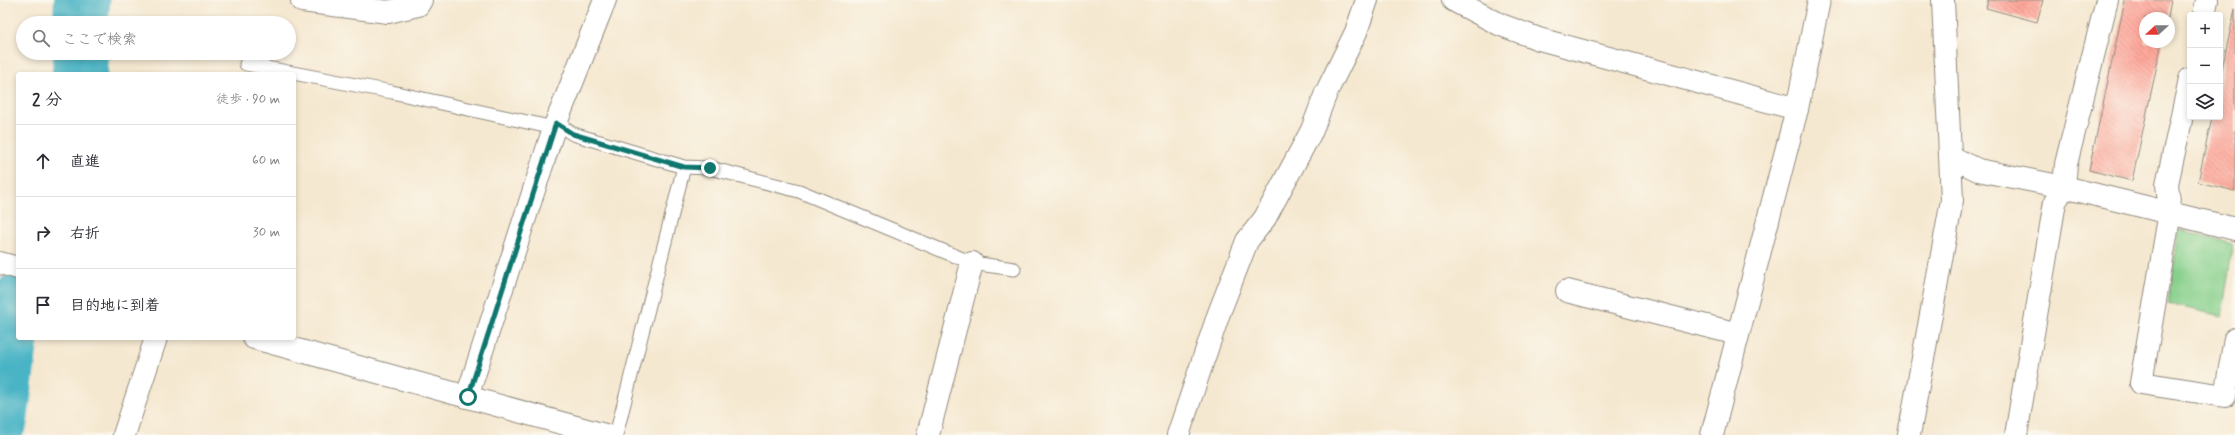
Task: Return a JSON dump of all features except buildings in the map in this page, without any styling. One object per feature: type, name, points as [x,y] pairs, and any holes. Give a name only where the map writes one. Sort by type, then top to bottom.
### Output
[{"type":"street","points":[[302,1],[388,12],[418,5],[421,0]]},
{"type":"street","points":[[468,397],[555,126],[605,0]]},
{"type":"street","points":[[1178,435],[1219,313],[1247,241],[1265,218],[1312,130],[1326,93],[1356,32],[1367,0]]},
{"type":"street","points":[[1453,0],[1501,25],[1539,40],[1796,109]]},
{"type":"street","points":[[1712,435],[1796,109],[1819,0]]},
{"type":"street","points":[[1909,435],[1952,200],[1943,0]]},
{"type":"street","points":[[2016,435],[2055,202],[2064,186],[2066,164],[2107,0]]},
{"type":"street","points":[[2205,12],[2207,0]]},
{"type":"street","points":[[2189,84],[2167,184],[2170,212],[2141,383],[2226,396],[2235,339]]},
{"type":"street","points":[[1951,157],[1978,170],[2064,186],[2235,229]]},
{"type":"street","points":[[0,263],[16,267]]},
{"type":"street","points":[[928,435],[972,263]]},
{"type":"street","points":[[1566,291],[1738,334]]},
{"type":"street","points":[[124,435],[155,340]]},
{"type":"street","points":[[261,340],[596,434]]},
{"type":"lane","points":[[246,64],[288,72]]},
{"type":"lane","points":[[296,74],[555,126],[573,134],[684,167],[710,168],[799,191],[972,263],[1014,269]]},
{"type":"lane","points":[[616,435],[684,167]]},
{"type":"green space","points":[[2179,229],[2233,244],[2222,316],[2168,304]]},
{"type":"waterway","points":[[81,16],[82,0]]},
{"type":"waterway","points":[[80,72],[81,60]]},
{"type":"waterway","points":[[0,419],[13,320],[16,309]]},
{"type":"route","points":[[468,397],[556,123],[573,134],[684,167],[710,168]]}]
